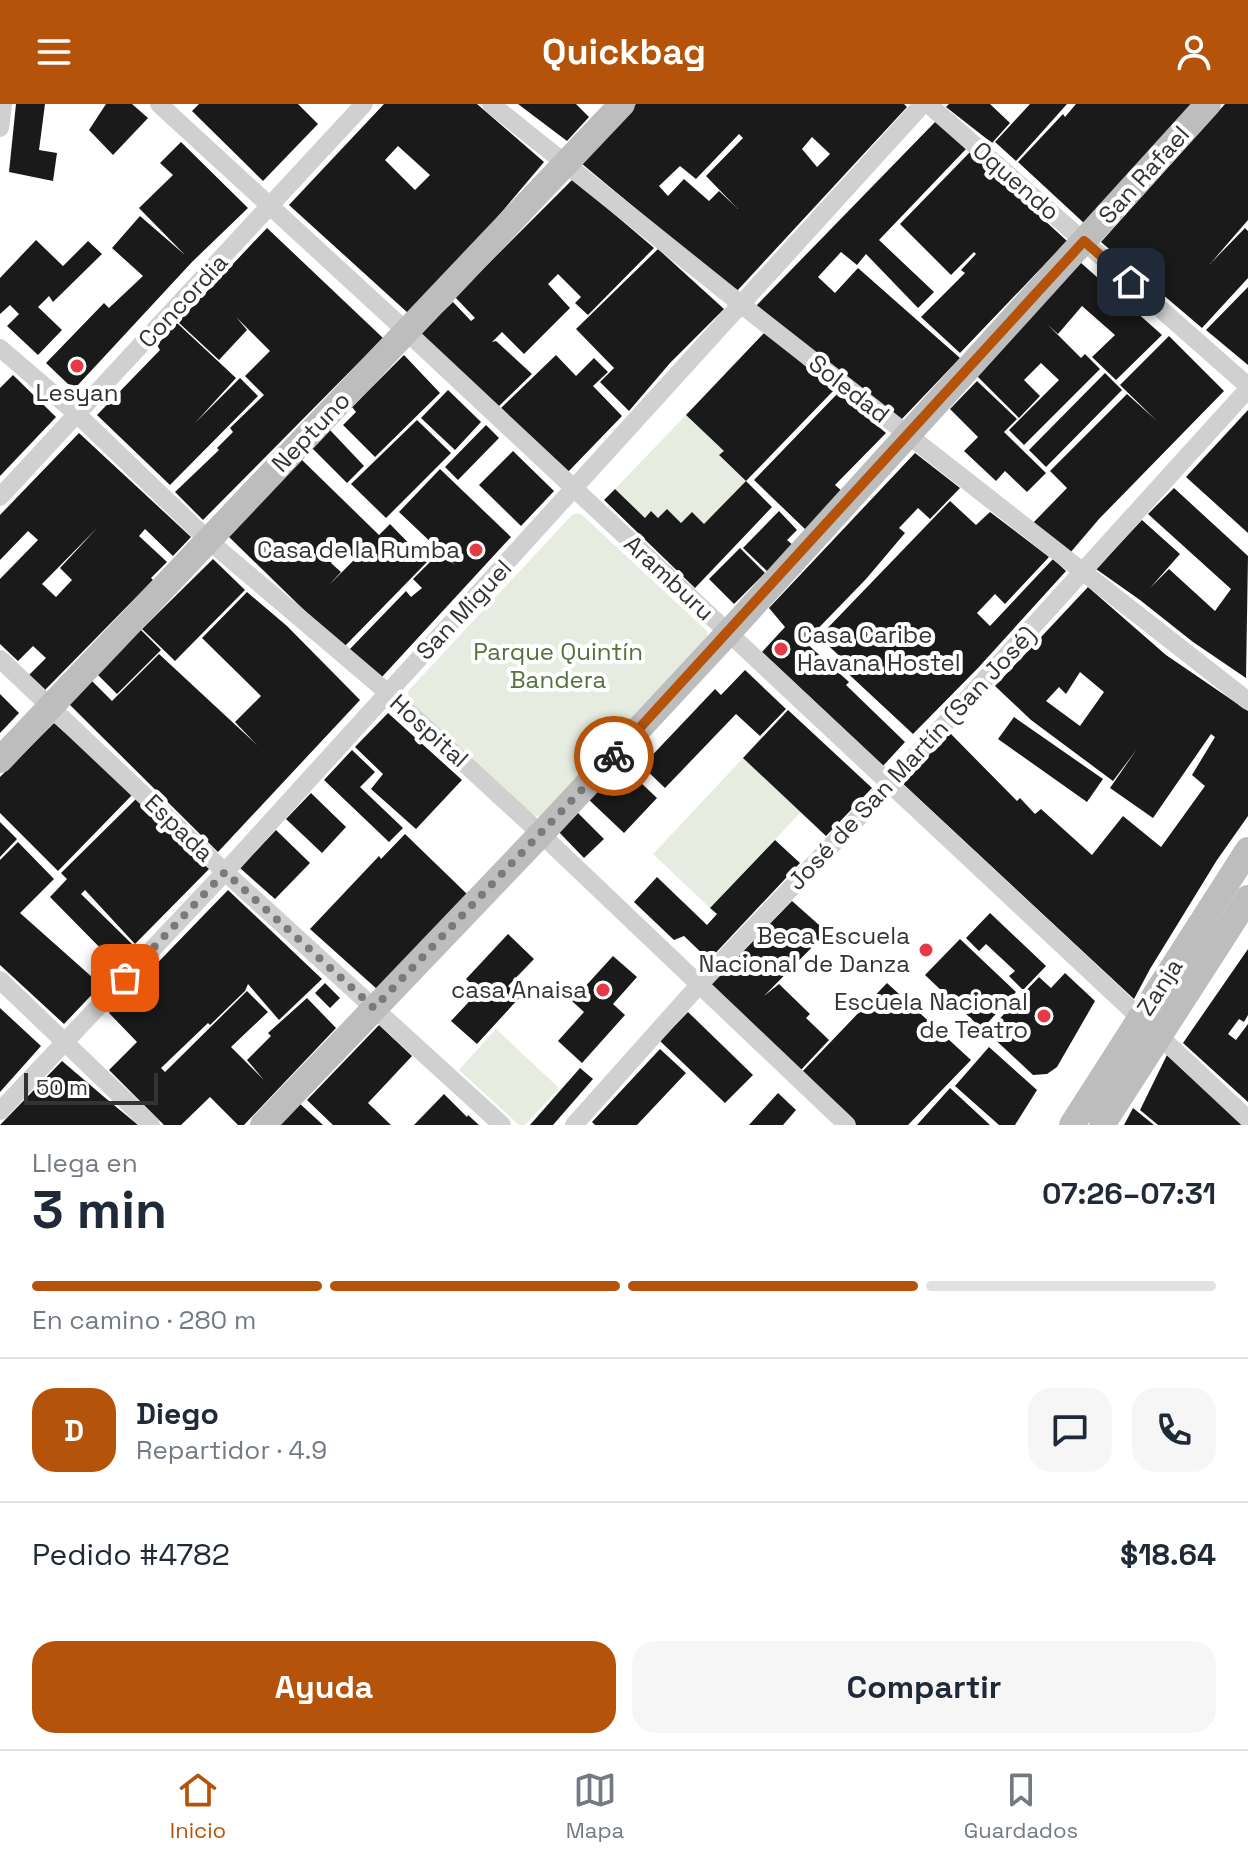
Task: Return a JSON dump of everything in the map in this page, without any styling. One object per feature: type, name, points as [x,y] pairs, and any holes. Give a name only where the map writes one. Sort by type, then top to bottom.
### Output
[{"type":"street","points":[[0,128],[3,104]]},
{"type":"street","name":"Aramburu","points":[[159,104],[1248,1119]]},
{"type":"street","name":"Concordia","points":[[0,497],[364,104]]},
{"type":"street","name":"Soledad","points":[[491,104],[1248,701]]},
{"type":"street","name":"Neptuno","points":[[0,760],[622,104]]},
{"type":"street","name":"Oquendo","points":[[926,104],[1248,388]]},
{"type":"street","name":"San Miguel","points":[[0,1111],[225,872],[926,104]]},
{"type":"street","name":"San Rafael","points":[[263,1125],[728,633],[1208,104]]},
{"type":"street","name":"Hospital","points":[[0,348],[78,415],[208,540],[387,692],[847,1125]]},
{"type":"street","name":"José de San Martín (San José)","points":[[574,1125],[698,986],[890,784],[1248,388]]},
{"type":"street","name":"Espada","points":[[0,659],[225,872],[502,1125]]},
{"type":"street","name":"Zanja","points":[[1102,1125],[1150,1026],[1248,850]]},
{"type":"street","name":"Zanja","points":[[1072,1125],[1247,902]]},
{"type":"street","points":[[0,980],[151,1125]]},
{"type":"green space","points":[[686,415],[724,451],[719,456],[746,481],[704,524],[692,512],[681,523],[667,509],[658,518],[651,511],[645,518],[615,489]]},
{"type":"green space","name":"Parque Quintín Bandera","points":[[573,514],[581,514],[707,631],[708,640],[543,817],[533,816],[409,700],[408,691]]},
{"type":"green space","points":[[743,758],[801,812],[710,908],[653,854]]},
{"type":"green space","points":[[496,1029],[559,1088],[525,1125],[519,1125],[459,1070]]},
{"type":"building","points":[[16,104],[45,104],[39,150],[57,153],[53,181],[9,172]]},
{"type":"building","points":[[106,104],[132,104],[148,118],[113,155],[89,130]]},
{"type":"building","points":[[199,104],[298,104],[318,124],[263,181],[192,111]]},
{"type":"building","points":[[384,104],[477,104],[544,162],[495,220],[408,313],[289,205]],"holes":[[[398,146],[430,175],[415,190],[385,160]]]},
{"type":"building","points":[[518,104],[576,104],[589,117],[567,141]]},
{"type":"building","points":[[636,104],[904,104],[907,107],[736,292],[581,163]],"holes":[[[739,134],[743,138],[706,176],[738,209],[719,191],[709,201],[684,179],[668,196],[659,186],[680,166],[696,179]],[[812,137],[830,154],[817,167],[802,149]]]},
{"type":"building","points":[[949,104],[990,104],[1010,123],[992,143],[946,107]]},
{"type":"building","points":[[1030,104],[1067,104],[1016,161],[995,142]]},
{"type":"building","points":[[1076,104],[1193,104],[1085,224],[1018,162]]},
{"type":"building","points":[[1225,104],[1248,104],[1248,220],[1210,264],[1245,228],[1248,231],[1248,278],[1202,328],[1101,242]]},
{"type":"building","points":[[936,121],[966,149],[879,240],[934,292],[918,308],[866,254],[857,265],[841,252],[818,277],[835,293],[858,268],[960,358],[900,421],[756,306]]},
{"type":"building","points":[[181,142],[248,208],[192,262],[77,386],[68,384],[46,363],[104,303],[109,308],[143,276],[112,248],[140,216],[185,255],[139,208],[173,175],[160,163]]},
{"type":"building","points":[[970,152],[1067,241],[960,353],[921,317],[965,273],[961,270],[976,254],[974,252],[951,275],[900,224]]},
{"type":"building","points":[[573,179],[654,248],[588,315],[575,303],[581,297],[558,274],[548,284],[570,308],[524,354],[502,332],[492,342],[496,341],[532,374],[497,408],[417,336],[453,302],[471,321],[475,318],[455,297]]},
{"type":"building","points":[[267,228],[383,338],[203,520],[175,492],[219,450],[217,448],[233,432],[230,428],[264,395],[245,376],[270,351],[236,317],[247,330],[219,360],[178,322]]},
{"type":"building","points":[[36,240],[63,266],[88,241],[102,254],[53,302],[49,296],[38,307],[62,330],[38,355],[7,326],[19,314],[10,305],[0,314],[0,278]]},
{"type":"building","points":[[658,249],[724,309],[670,363],[629,411],[600,382],[614,368],[576,329]]},
{"type":"building","points":[[1080,262],[1162,335],[1116,380],[1092,357],[1115,335],[1082,306],[1058,334],[1048,325],[1081,358],[1085,354],[1100,369],[1024,445],[1009,430],[1059,380],[1041,363],[1024,380],[1040,396],[1019,418],[975,374]]},
{"type":"building","points":[[1248,287],[1248,365],[1206,330]]},
{"type":"building","points":[[177,323],[236,378],[195,423],[240,378],[258,396],[170,485],[97,415],[160,350],[157,345]]},
{"type":"building","points":[[765,332],[834,390],[746,481],[719,455],[724,451],[686,415]]},
{"type":"building","points":[[1169,336],[1224,391],[1099,519],[1070,553],[1033,523],[1067,488],[1050,471],[1127,394],[1157,421],[1120,385]]},
{"type":"building","points":[[404,355],[440,393],[375,457],[343,425],[356,412],[352,407]]},
{"type":"building","points":[[556,355],[576,376],[594,358],[608,372],[593,386],[622,416],[567,473],[501,408]]},
{"type":"building","points":[[1105,373],[1122,390],[1046,467],[1029,450]]},
{"type":"building","points":[[13,375],[56,417],[0,476],[0,388]]},
{"type":"building","points":[[977,381],[1017,419],[1004,432],[1046,473],[1027,492],[1005,471],[996,481],[964,451],[978,437],[950,409]]},
{"type":"building","points":[[448,390],[481,422],[455,450],[421,418]]},
{"type":"building","points":[[838,393],[886,433],[835,485],[843,492],[806,530],[754,480]]},
{"type":"building","points":[[1248,410],[1248,533],[1186,477]]},
{"type":"building","points":[[417,420],[451,453],[386,518],[351,484]]},
{"type":"building","points":[[486,425],[499,438],[458,480],[445,467]]},
{"type":"building","points":[[330,430],[364,466],[347,483],[312,448]]},
{"type":"building","points":[[79,433],[191,537],[173,556],[145,529],[139,536],[167,562],[45,690],[29,675],[46,658],[33,646],[18,661],[0,644],[0,579],[38,540],[28,531],[0,560],[0,515]],"holes":[[[98,527],[60,568],[72,580],[56,597],[42,584]]]},
{"type":"building","points":[[513,451],[554,491],[521,526],[479,485]]},
{"type":"building","points":[[915,453],[960,488],[930,519],[918,508],[899,528],[905,533],[805,642],[849,682],[846,685],[905,742],[883,766],[762,652],[785,627],[769,608]]},
{"type":"building","points":[[302,460],[379,535],[390,524],[427,562],[343,648],[227,535]],"holes":[[[342,547],[355,559],[329,585],[341,572],[331,563]]]},
{"type":"building","points":[[440,469],[511,537],[381,678],[349,650],[406,591],[411,597],[422,588],[413,579],[439,553],[455,565],[399,512]]},
{"type":"building","points":[[746,481],[772,507],[695,588],[604,500],[615,489],[645,518],[651,511],[658,518],[667,509],[681,523],[692,512],[704,524]]},
{"type":"building","points":[[1174,488],[1248,556],[1246,678],[1096,569],[1142,520],[1180,554],[1150,588],[1169,569],[1215,611],[1231,589],[1148,514]]},
{"type":"building","points":[[950,501],[976,525],[990,512],[1049,557],[1005,604],[995,594],[977,613],[990,626],[1053,559],[1066,571],[913,734],[841,667],[847,663],[819,637]]},
{"type":"building","points":[[779,511],[797,530],[787,540],[794,546],[768,572],[743,548]]},
{"type":"building","points":[[740,548],[765,573],[734,604],[709,579]]},
{"type":"building","points":[[213,559],[245,590],[175,661],[142,629]]},
{"type":"building","points":[[1088,587],[1166,655],[1248,711],[1248,816],[1217,860],[1134,999],[902,783],[950,733],[1017,801],[1020,798],[1035,814],[1041,809],[1092,855],[1123,816],[1161,847],[1205,786],[1192,775],[1215,737],[1211,734],[1153,818],[1110,788],[1137,749],[1113,781],[1031,720],[995,686]],"holes":[[[1080,672],[1104,692],[1080,726],[1046,701],[1059,687],[1066,694]]]},
{"type":"building","points":[[247,592],[287,626],[360,700],[218,852],[68,703],[91,680],[112,701],[159,654],[257,745],[235,722],[261,696],[202,638]]},
{"type":"building","points":[[139,628],[161,650],[117,694],[95,672]]},
{"type":"building","points":[[745,670],[786,709],[760,736],[736,714],[665,788],[642,766],[715,689],[721,695]]},
{"type":"building","points":[[0,694],[19,713],[0,733]]},
{"type":"building","points":[[788,710],[872,788],[826,836],[743,758]]},
{"type":"building","points":[[388,713],[462,780],[416,829],[371,789],[383,774],[355,747]]},
{"type":"building","points":[[1014,717],[1103,779],[1087,802],[998,739]]},
{"type":"building","points":[[54,723],[134,793],[58,871],[0,813],[0,777]]},
{"type":"building","points":[[352,750],[375,772],[360,787],[403,828],[389,842],[324,780]]},
{"type":"building","points":[[619,762],[657,798],[624,833],[586,797]]},
{"type":"building","points":[[311,793],[346,827],[322,853],[286,819]]},
{"type":"building","points":[[137,798],[211,867],[135,944],[85,890],[81,894],[134,946],[116,964],[50,897],[67,879],[61,873]]},
{"type":"building","points":[[575,810],[604,839],[584,858],[556,829]]},
{"type":"building","points":[[0,822],[17,839],[0,857]]},
{"type":"building","points":[[276,830],[310,863],[275,899],[240,868]]},
{"type":"building","points":[[405,834],[467,894],[378,990],[310,929],[379,856],[381,859]]},
{"type":"building","points":[[775,840],[800,863],[709,960],[684,936],[674,940],[634,902],[657,877],[707,925],[717,914],[710,908]]},
{"type":"building","points":[[18,842],[54,879],[20,913],[101,985],[64,1024],[0,965],[0,860]]},
{"type":"building","points":[[228,890],[322,979],[279,1020],[248,984],[245,991],[210,1025],[208,1023],[161,1068],[165,1072],[247,991],[268,1012],[231,1047],[264,1080],[247,1060],[271,1036],[268,1033],[307,998],[336,1028],[244,1125],[238,1125],[210,1097],[181,1125],[164,1125],[109,1070],[137,1042],[109,1013]]},
{"type":"building","points":[[792,901],[827,932],[764,996],[779,984],[810,1014],[806,1018],[829,1040],[799,1072],[708,987]]},
{"type":"building","points":[[990,913],[1046,966],[1023,990],[1009,976],[1015,971],[986,944],[979,951],[966,938]]},
{"type":"building","points":[[508,934],[534,959],[508,986],[520,997],[477,1044],[451,1021],[479,991],[466,979]]},
{"type":"building","points":[[960,939],[1016,992],[982,1029],[925,975]]},
{"type":"building","points":[[1248,949],[1248,1015],[1244,1022],[1239,1019],[1228,1034],[1236,1040],[1248,1024],[1248,1102],[1183,1043]]},
{"type":"building","points":[[613,956],[637,977],[613,1004],[625,1015],[582,1063],[558,1041],[584,1012],[572,1001]]},
{"type":"building","name":"Escuela Nacional de Teatro","points":[[1065,973],[1095,1001],[1057,1067],[1047,1074],[1033,1075],[987,1032],[1039,977],[1051,988]]},
{"type":"building","points":[[325,983],[340,998],[330,1008],[315,993]]},
{"type":"building","points":[[887,983],[971,1060],[908,1125],[854,1125],[799,1075]]},
{"type":"building","points":[[0,1008],[41,1046],[0,1092]]},
{"type":"building","points":[[688,1012],[753,1075],[725,1103],[660,1041]]},
{"type":"building","points":[[379,1025],[412,1056],[368,1103],[391,1125],[333,1125],[307,1100]]},
{"type":"building","points":[[989,1047],[1037,1090],[1015,1125],[999,1125],[955,1086]]},
{"type":"building","points":[[660,1049],[686,1073],[637,1125],[595,1125],[592,1122]]},
{"type":"building","points":[[1167,1055],[1243,1125],[1158,1125],[1140,1110]]},
{"type":"building","points":[[62,1061],[103,1096],[138,1125],[0,1125]]},
{"type":"building","points":[[580,1068],[593,1079],[553,1125],[530,1125]]},
{"type":"building","points":[[950,1088],[990,1125],[917,1125]]},
{"type":"building","points":[[778,1093],[796,1110],[783,1125],[749,1125]]},
{"type":"building","points":[[444,1094],[467,1117],[479,1125],[414,1125]]},
{"type":"building","points":[[298,1102],[323,1125],[278,1125]]},
{"type":"building","points":[[1133,1108],[1154,1125],[1124,1125]]},
{"type":"way so far","points":[[125,978],[225,872],[374,1008],[614,756]]},
{"type":"place","name":"Lesyan","points":[[77,366]]},
{"type":"place","name":"Casa de la Rumba","points":[[476,550]]},
{"type":"place","name":"Casa Caribe Havana Hostel","points":[[781,649]]},
{"type":"place","name":"Beca Escuela Nacional de Danza","points":[[926,950]]},
{"type":"place","name":"casa Anaisa","points":[[603,990]]},
{"type":"place","name":"Escuela Nacional de Teatro","points":[[1044,1016]]},
{"type":"route","points":[[614,756],[1084,241],[1131,282]]}]
